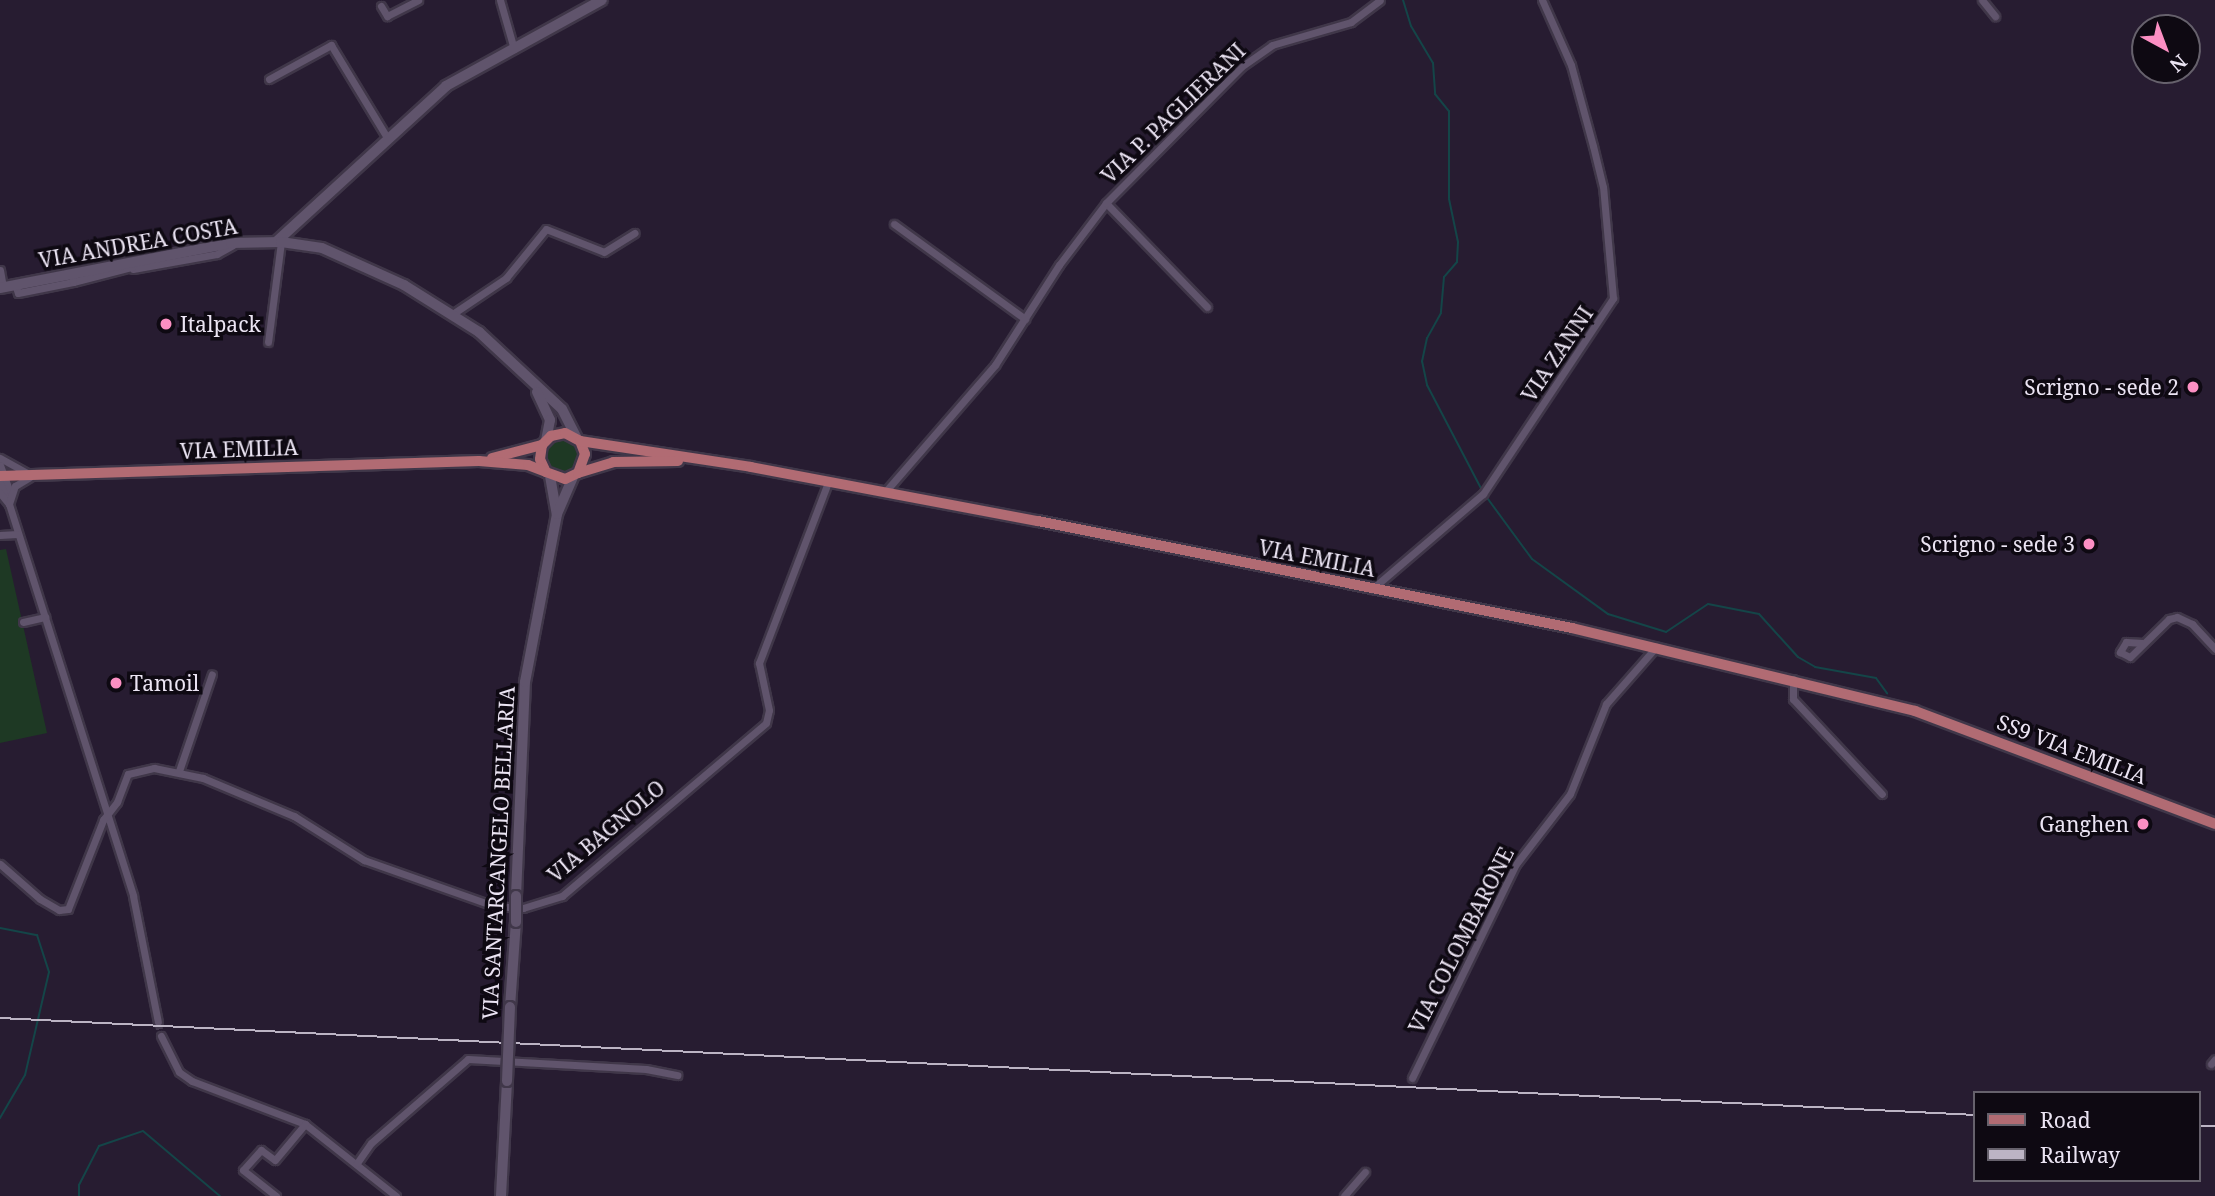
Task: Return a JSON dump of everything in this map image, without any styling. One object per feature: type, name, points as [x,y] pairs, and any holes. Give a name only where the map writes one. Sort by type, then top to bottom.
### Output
[{"type":"main road","name":"VIA EMILIA","points":[[479,461],[544,442],[558,433],[579,440],[885,492],[1656,646],[1793,678],[1914,711]]},
{"type":"main road","points":[[575,475],[586,454],[579,440]]},
{"type":"main road","points":[[544,442],[540,459],[548,474]]},
{"type":"main road","name":"VIA EMILIA","points":[[1,475],[479,461],[528,465],[548,474],[575,475],[613,462],[708,460]]},
{"type":"main road","name":"SS9 VIA EMILIA","points":[[1914,711],[2215,824]]},
{"type":"street","points":[[382,6],[387,16],[418,0]]},
{"type":"street","points":[[500,0],[514,49]]},
{"type":"street","points":[[268,342],[279,242],[446,86],[602,0]]},
{"type":"street","name":"VIA P. PAGLIERANI","points":[[885,492],[995,365],[1059,265],[1106,203],[1251,58],[1272,45],[1351,22],[1380,0]]},
{"type":"street","name":"VIA ZANNI","points":[[1372,589],[1484,492],[1612,298],[1603,187],[1571,65],[1542,0]]},
{"type":"street","points":[[1982,0],[1995,16]]},
{"type":"street","points":[[269,79],[331,45],[388,139]]},
{"type":"street","name":"VIA P. PAGLIERANI","points":[[1106,203],[1208,307]]},
{"type":"street","points":[[894,224],[1026,319]]},
{"type":"street","points":[[454,313],[506,278],[546,229],[604,252],[635,233]]},
{"type":"street","name":"VIA ANDREA COSTA","points":[[2,287],[73,277],[238,243],[279,242],[322,248],[352,260],[454,313],[562,409],[579,440]]},
{"type":"street","points":[[0,270],[2,287]]},
{"type":"street","name":"VIA ANDREA COSTA","points":[[533,386],[550,420],[544,442]]},
{"type":"street","points":[[0,458],[34,475]]},
{"type":"street","name":"VIA SANTARCANGELO BELLARIA","points":[[548,474],[557,514]]},
{"type":"street","points":[[1,475],[13,534],[45,617],[133,896],[158,1022]]},
{"type":"street","points":[[8,501],[15,486],[34,475]]},
{"type":"street","name":"VIA SANTARCANGELO BELLARIA","points":[[500,1196],[516,922],[525,682],[557,514],[575,475]]},
{"type":"street","name":"VIA BAGNOLO","points":[[107,812],[117,802],[131,771],[179,771],[294,816],[364,860],[494,906],[523,908],[562,896],[766,723],[768,696],[759,663],[828,482]]},
{"type":"street","points":[[0,493],[8,501]]},
{"type":"street","points":[[0,535],[13,534]]},
{"type":"street","points":[[23,622],[45,617]]},
{"type":"street","points":[[2143,643],[2177,617],[2192,624],[2215,649]]},
{"type":"street","name":"VIA COLOMBARONE","points":[[1412,1078],[1516,864],[1570,794],[1601,713],[1619,685],[1656,646]]},
{"type":"street","points":[[179,771],[212,674]]},
{"type":"street","points":[[1793,678],[1793,699],[1882,794]]},
{"type":"street","points":[[0,864],[40,899],[65,911],[107,812]]},
{"type":"street","points":[[161,1036],[179,1072],[192,1081],[306,1124],[396,1196]]},
{"type":"street","points":[[357,1163],[371,1143],[468,1059],[646,1069],[677,1075]]},
{"type":"street","points":[[276,1196],[243,1170],[261,1150],[275,1160],[306,1124]]},
{"type":"street","points":[[1344,1196],[1365,1172]]},
{"type":"green space","points":[[562,439],[574,444],[579,456],[574,468],[562,473],[550,468],[545,456],[550,444]]},
{"type":"green space","points":[[6,549],[47,733],[0,743],[0,550]]},
{"type":"waterway","points":[[1403,0],[1411,26],[1433,63],[1435,94],[1449,111],[1449,199],[1458,242],[1457,262],[1444,277],[1441,313],[1427,338],[1422,361],[1427,385],[1482,490]]},
{"type":"waterway","points":[[1485,495],[1532,559],[1608,614],[1666,632],[1708,604],[1759,614],[1798,657],[1815,667],[1876,678],[1887,693]]},
{"type":"waterway","points":[[0,928],[37,935],[49,972],[25,1075],[0,1118]]},
{"type":"waterway","points":[[79,1196],[79,1185],[99,1146],[143,1131],[220,1196]]},
{"type":"tunnel","points":[[158,1022],[161,1036]]},
{"type":"railway","points":[[0,1018],[1974,1115]]},
{"type":"railway","points":[[2201,1126],[2215,1126]]},
{"type":"place","name":"Italpack","points":[[166,324]]},
{"type":"place","name":"Scrigno - sede 2","points":[[2193,387]]},
{"type":"place","name":"Scrigno - sede 3","points":[[2089,544]]},
{"type":"place","name":"Tamoil","points":[[116,683]]},
{"type":"place","name":"Ganghen","points":[[2143,824]]}]
